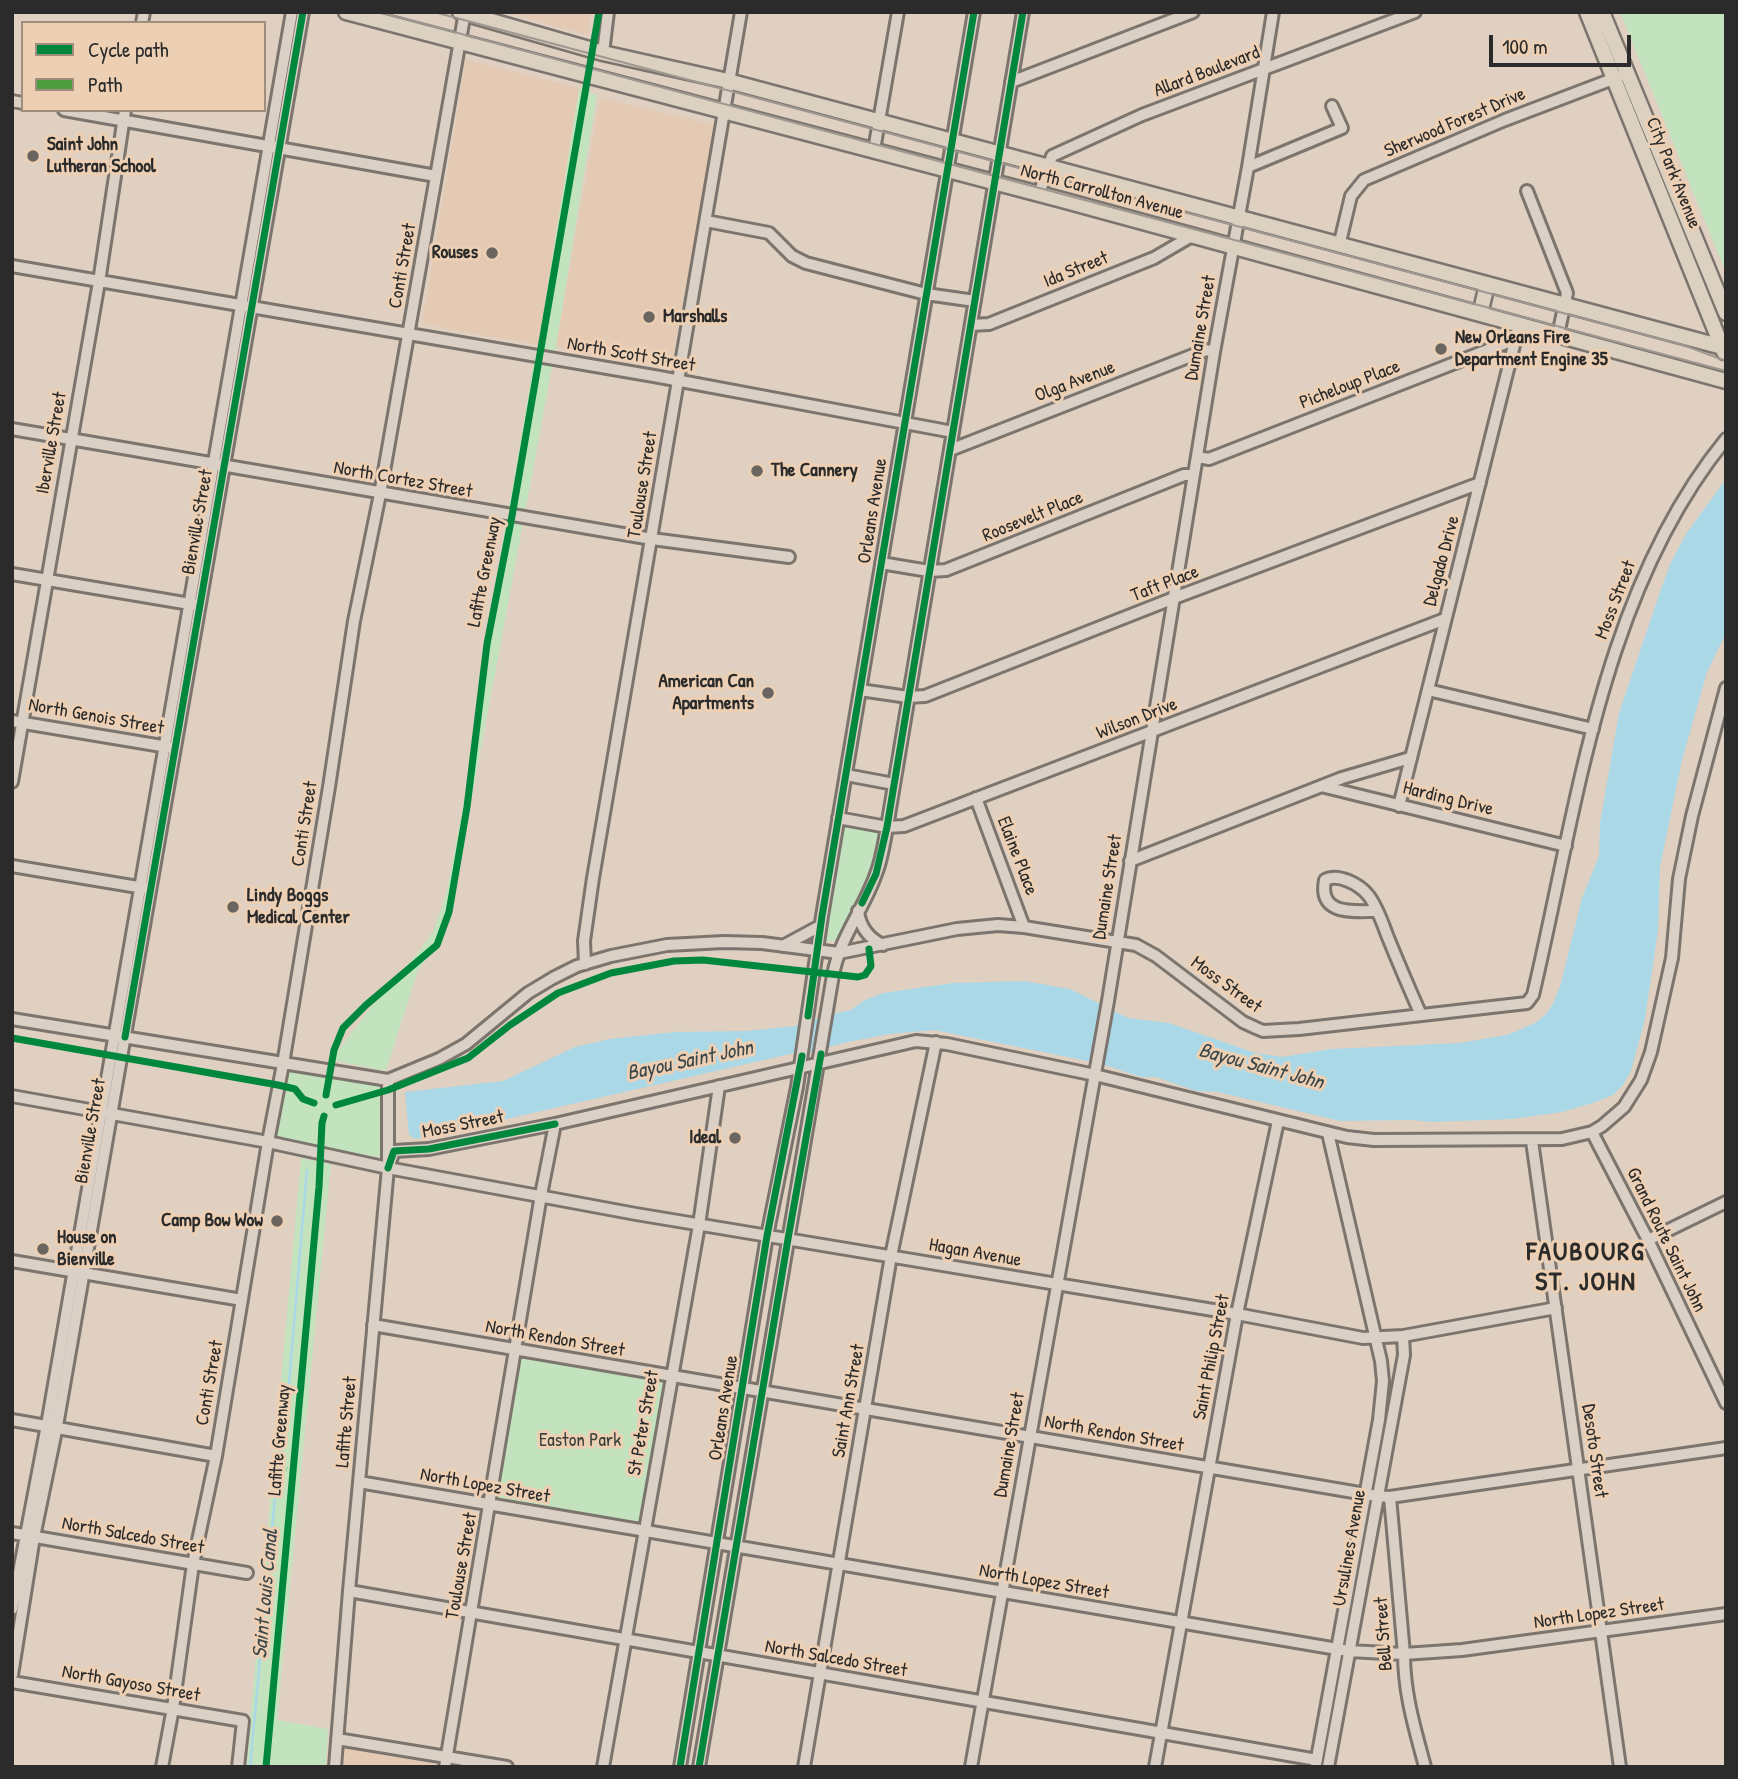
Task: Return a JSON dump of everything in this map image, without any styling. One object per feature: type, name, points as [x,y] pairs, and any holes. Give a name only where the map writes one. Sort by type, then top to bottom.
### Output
[{"type":"main road","name":"North Carrollton Avenue","points":[[346,12],[377,16],[459,41],[1480,314],[1517,332],[1558,335],[1726,381]]},
{"type":"main road","name":"City Park Avenue","points":[[1587,12],[1620,76],[1726,313]]},
{"type":"main road","name":"City Park Avenue","points":[[1602,12],[1620,76],[1725,350]]},
{"type":"main road","name":"North Carrollton Avenue","points":[[463,13],[603,52],[728,81],[999,153],[1725,350]]},
{"type":"main road","points":[[597,77],[603,52]]},
{"type":"main road","points":[[1480,314],[1487,285]]},
{"type":"street","name":"Bienville Street","points":[[275,147],[292,12]]},
{"type":"street","name":"Bienville Street","points":[[12,1609],[52,1426],[246,307],[303,12]]},
{"type":"street","points":[[603,52],[608,12]]},
{"type":"street","name":"Toulouse Street","points":[[585,964],[584,941],[593,878],[741,12]]},
{"type":"street","points":[[874,150],[898,12]]},
{"type":"street","name":"Orleans Avenue","points":[[680,1767],[767,1236],[800,1069],[820,926],[974,12]]},
{"type":"street","name":"Orleans Avenue","points":[[699,1767],[834,974],[839,953],[876,874],[887,827],[1023,12]]},
{"type":"street","points":[[1011,82],[1193,12]]},
{"type":"street","name":"Dumaine Street","points":[[971,1767],[1108,1001],[1214,352],[1273,12]]},
{"type":"street","name":"Allard Boulevard","points":[[1047,166],[1052,156],[1142,116],[1415,12]]},
{"type":"street","name":"Conti Street","points":[[162,1767],[193,1564],[216,1457],[283,1064],[354,621],[380,494],[463,13]]},
{"type":"street","name":"Sherwood Forest Drive","points":[[1339,246],[1351,196],[1364,180],[1505,120],[1620,76]]},
{"type":"street","points":[[1248,166],[1342,128],[1332,106]]},
{"type":"street","points":[[88,112],[125,115],[275,147],[436,176]]},
{"type":"street","name":"Iberville Street","points":[[12,782],[17,721],[47,579],[125,115]]},
{"type":"street","points":[[1039,194],[1047,166]]},
{"type":"street","points":[[1527,191],[1567,293],[1558,335]]},
{"type":"street","points":[[706,220],[769,233],[792,256],[806,263],[926,294],[975,301]]},
{"type":"street","name":"Ida Street","points":[[971,325],[989,324],[1154,258],[1190,237]]},
{"type":"street","name":"North Scott Street","points":[[12,266],[678,381],[903,425],[953,432]]},
{"type":"street","name":"Picheloup Place","points":[[1197,457],[1209,460],[1517,332]]},
{"type":"street","name":"Delgado Drive","points":[[1399,806],[1517,332]]},
{"type":"street","name":"Olga Avenue","points":[[950,450],[1206,351],[1214,352]]},
{"type":"street","name":"North Cortez Street","points":[[12,429],[652,540],[789,557]]},
{"type":"street","name":"Moss Street","points":[[388,1080],[439,1059],[466,1044],[527,993],[566,971],[643,949],[683,943],[737,942],[839,953],[957,929],[998,925],[1117,941],[1145,949],[1243,1021],[1263,1031],[1527,1003],[1531,999],[1593,729],[1613,657],[1656,547],[1682,500],[1726,439]]},
{"type":"street","name":"Roosevelt Place","points":[[881,563],[929,571],[946,570],[1184,475],[1194,475]]},
{"type":"street","name":"Taft Place","points":[[860,690],[908,697],[925,696],[1174,598],[1480,484]]},
{"type":"street","points":[[12,574],[195,605]]},
{"type":"street","name":"Wilson Drive","points":[[838,818],[887,827],[904,827],[1445,619]]},
{"type":"street","name":"Moss Street","points":[[388,1168],[394,1151],[429,1149],[555,1124],[800,1069],[820,1059],[907,1042],[936,1042],[1096,1070],[1278,1121],[1374,1140],[1532,1140],[1578,1137],[1592,1132],[1612,1119],[1632,1097],[1651,1052],[1672,958],[1679,879],[1692,816],[1726,688]]},
{"type":"street","points":[[1428,690],[1593,729]]},
{"type":"street","name":"North Genois Street","points":[[17,721],[169,747]]},
{"type":"street","name":"Harding Drive","points":[[1130,860],[1321,786],[1410,758]]},
{"type":"street","points":[[846,775],[894,784]]},
{"type":"street","name":"Harding Drive","points":[[1321,786],[1566,846]]},
{"type":"street","name":"Elaine Place","points":[[976,798],[1024,927]]},
{"type":"street","points":[[12,866],[145,888]]},
{"type":"street","points":[[1376,911],[1340,911],[1333,907],[1324,889],[1325,880],[1332,877],[1349,882],[1370,897],[1421,1015]]},
{"type":"street","points":[[858,911],[864,929],[883,946]]},
{"type":"street","points":[[782,946],[820,926]]},
{"type":"street","points":[[12,1019],[388,1080]]},
{"type":"street","name":"Saint Ann Street","points":[[804,1767],[891,1256],[936,1042]]},
{"type":"street","name":"Lafitte Street","points":[[335,1767],[388,1168],[388,1080]]},
{"type":"street","name":"St Peter Street","points":[[603,1767],[699,1225],[719,1086]]},
{"type":"street","name":"Hagan Avenue","points":[[12,1096],[699,1225],[1237,1314],[1363,1338],[1403,1336],[1556,1308]]},
{"type":"street","name":"Saint Philip Street","points":[[1155,1767],[1237,1314],[1278,1121]]},
{"type":"street","name":"Toulouse Street","points":[[446,1762],[555,1124]]},
{"type":"street","name":"Grand Route Saint John","points":[[1592,1132],[1648,1240],[1726,1403]]},
{"type":"street","points":[[1328,1133],[1376,1338]]},
{"type":"street","name":"Desoto Street","points":[[1532,1140],[1620,1767]]},
{"type":"street","points":[[1648,1240],[1726,1202]]},
{"type":"street","points":[[12,1261],[242,1300]]},
{"type":"street","name":"North Rendon Street","points":[[373,1325],[1371,1496],[1390,1497],[1726,1448]]},
{"type":"street","name":"Ursulines Avenue","points":[[1328,1767],[1343,1651],[1371,1496],[1404,1355],[1403,1336]]},
{"type":"street","name":"Ursulines Avenue","points":[[1371,1496],[1383,1389],[1376,1338]]},
{"type":"street","points":[[12,1420],[216,1457]]},
{"type":"street","name":"North Lopez Street","points":[[359,1482],[1343,1651],[1405,1654],[1473,1648],[1726,1614]]},
{"type":"street","name":"Bell Street","points":[[1390,1497],[1405,1654],[1404,1679],[1409,1711],[1425,1767]]},
{"type":"street","name":"North Salcedo Street","points":[[12,1533],[247,1573]]},
{"type":"street","name":"Bienville Street","points":[[12,1675],[30,1536]]},
{"type":"street","name":"North Salcedo Street","points":[[349,1591],[1161,1733],[1316,1763]]},
{"type":"street","name":"Ursulines Avenue","points":[[1316,1763],[1343,1651]]},
{"type":"street","name":"North Gayoso Street","points":[[12,1682],[243,1721],[238,1767]]},
{"type":"street","points":[[337,1739],[446,1762],[507,1767]]},
{"type":"shaded area","points":[[504,12],[591,12],[588,35]]},
{"type":"shaded area","points":[[466,60],[579,88],[538,345],[422,324]]},
{"type":"shaded area","points":[[600,98],[715,125],[671,366],[556,346]]},
{"type":"shaded area","points":[[328,1745],[450,1767],[326,1767]]},
{"type":"green space","points":[[1620,12],[1726,12],[1726,273]]},
{"type":"green space","points":[[579,88],[597,95],[556,346],[451,910],[441,940],[418,970],[386,1071],[331,1060],[433,932],[446,894],[467,787],[480,677],[536,360]]},
{"type":"green space","points":[[846,826],[876,831],[879,835],[870,876],[838,941],[824,941],[842,828]]},
{"type":"green space","points":[[288,1070],[382,1086],[384,1158],[276,1137]]},
{"type":"green space","points":[[301,1158],[331,1164],[277,1720],[328,1729],[326,1767],[246,1767]]},
{"type":"green space","name":"Easton Park","points":[[516,1350],[670,1377],[643,1531],[490,1505]]},
{"type":"water","name":"Bayou Saint John","points":[[1726,479],[1726,633],[1707,672],[1682,760],[1660,867],[1658,930],[1645,1019],[1631,1071],[1613,1095],[1562,1112],[1513,1119],[1340,1121],[1218,1092],[1196,1091],[1156,1077],[1141,1077],[1102,1064],[934,1030],[890,1034],[807,1053],[794,1053],[415,1139],[409,1135],[405,1092],[503,1081],[575,1047],[610,1039],[675,1032],[746,1031],[795,1026],[851,1010],[863,1001],[883,993],[953,983],[1024,981],[1070,989],[1128,1018],[1169,1023],[1255,1053],[1282,1057],[1331,1049],[1459,1043],[1507,1035],[1535,1023],[1553,1004],[1561,983],[1582,898],[1599,856],[1600,823],[1619,713],[1660,592],[1671,562],[1686,534]]},
{"type":"waterway","name":"Saint Louis Canal","points":[[250,1767],[276,1486],[289,1383],[307,1170]]},
{"type":"tram line","points":[[379,12],[1726,371]]},
{"type":"tram line","points":[[434,12],[1683,345],[1726,361]]},
{"type":"marked path","points":[[272,1466],[287,1469]]},
{"type":"cycle path","points":[[125,1037],[303,12]]},
{"type":"cycle path","name":"Lafitte Greenway","points":[[326,1095],[334,1050],[343,1028],[437,945],[449,912],[467,807],[487,644],[512,516],[599,12]]},
{"type":"cycle path","points":[[808,1016],[822,916],[974,12]]},
{"type":"cycle path","points":[[862,903],[876,874],[887,827],[1023,12]]},
{"type":"cycle path","points":[[336,1105],[388,1090],[468,1058],[510,1025],[558,993],[611,973],[674,961],[703,960],[858,977],[865,975],[871,966],[869,949]]},
{"type":"cycle path","points":[[12,1038],[278,1085],[295,1089],[303,1099],[314,1103]]},
{"type":"cycle path","points":[[699,1767],[821,1054]]},
{"type":"cycle path","points":[[680,1767],[767,1236],[802,1056]]},
{"type":"cycle path","name":"Lafitte Greenway","points":[[266,1767],[324,1116]]},
{"type":"cycle path","points":[[388,1168],[394,1151],[429,1149],[555,1124]]},
{"type":"place","name":"Saint John Lutheran School","points":[[33,156]]},
{"type":"place","name":"Rouses","points":[[492,253]]},
{"type":"place","name":"Marshalls","points":[[649,317]]},
{"type":"place","name":"New Orleans Fire Department Engine 35","points":[[1441,349]]},
{"type":"place","name":"The Cannery","points":[[757,471]]},
{"type":"place","name":"American Can Apartments","points":[[768,693]]},
{"type":"place","name":"Lindy Boggs Medical Center","points":[[233,907]]},
{"type":"place","name":"Ideal","points":[[735,1138]]},
{"type":"place","name":"Camp Bow Wow","points":[[277,1221]]},
{"type":"place","name":"House on Bienville","points":[[43,1249]]},
{"type":"district","name":"FAUBOURG ST. JOHN","points":[[1586,1268]]}]
